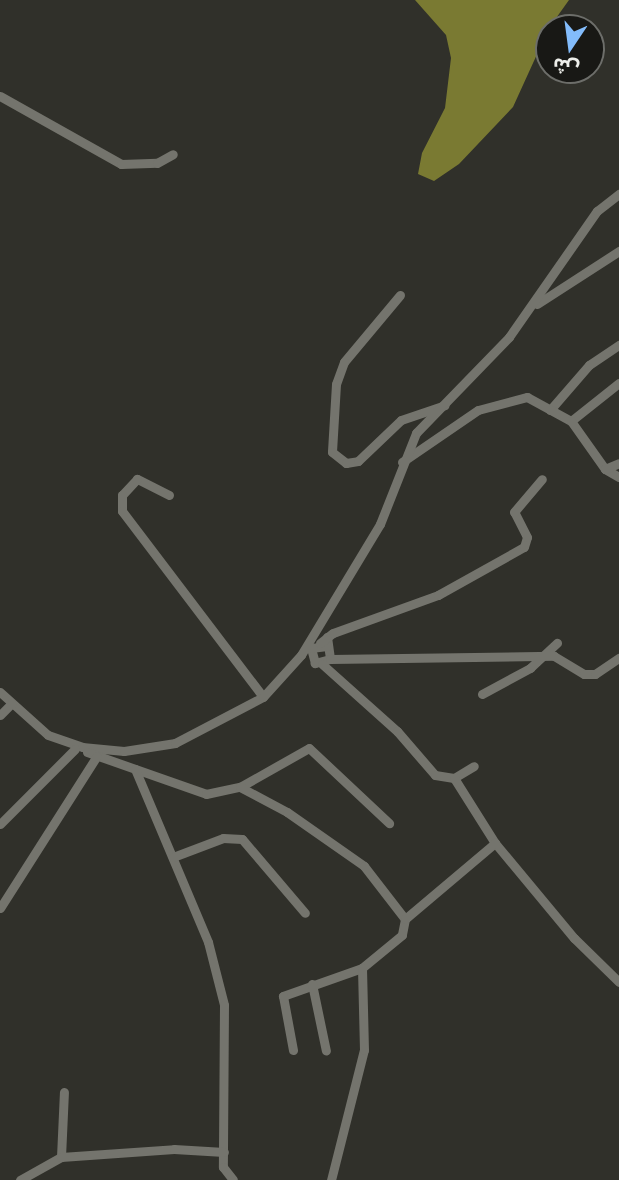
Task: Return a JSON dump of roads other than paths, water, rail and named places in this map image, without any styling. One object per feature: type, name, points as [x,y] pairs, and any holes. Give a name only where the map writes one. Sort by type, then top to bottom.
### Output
[{"type":"street","points":[[0,96],[121,164],[158,163],[173,154]]},
{"type":"street","points":[[474,766],[458,776],[435,775],[397,731],[326,662],[321,641],[387,510],[402,462],[416,433],[449,404],[533,307],[597,211],[619,194]]},
{"type":"street","points":[[533,307],[619,251]]},
{"type":"street","points":[[400,295],[344,362],[336,384],[332,452],[346,463],[358,461],[401,420],[449,404]]},
{"type":"street","points":[[550,410],[589,365],[619,345]]},
{"type":"street","points":[[571,421],[619,383]]},
{"type":"street","points":[[402,462],[478,410],[527,397],[571,421],[605,469],[619,477]]},
{"type":"street","points":[[605,469],[619,463]]},
{"type":"street","points":[[169,495],[137,479],[122,495],[122,511],[263,698]]},
{"type":"street","points":[[63,742],[103,750],[158,747],[227,720],[263,698],[321,641],[438,595],[524,547],[527,537],[514,512],[542,479]]},
{"type":"street","points":[[482,694],[542,656],[556,643]]},
{"type":"street","points":[[305,655],[326,662],[542,656],[561,658],[584,674],[595,674],[619,658]]},
{"type":"street","points":[[0,692],[35,727],[75,749],[197,793],[240,787],[309,748],[388,823]]},
{"type":"street","points":[[0,715],[11,704]]},
{"type":"street","points":[[0,824],[75,749]]},
{"type":"street","points":[[0,908],[97,756]]},
{"type":"street","points":[[448,768],[458,776],[495,843],[589,954],[619,982]]},
{"type":"street","points":[[135,769],[208,942],[224,1005],[224,1180]]},
{"type":"street","points":[[240,787],[287,812],[364,866],[405,919]]},
{"type":"street","points":[[173,857],[223,838],[242,839],[305,913]]},
{"type":"street","points":[[293,1050],[281,1001],[288,992],[362,968],[402,935],[405,919],[495,843]]},
{"type":"street","points":[[331,1180],[363,1050],[362,968]]},
{"type":"street","points":[[312,984],[326,1051]]},
{"type":"street","points":[[61,1157],[64,1092]]},
{"type":"street","points":[[20,1180],[61,1157],[174,1149],[224,1152]]},
{"type":"street","points":[[223,1167],[233,1180]]}]
